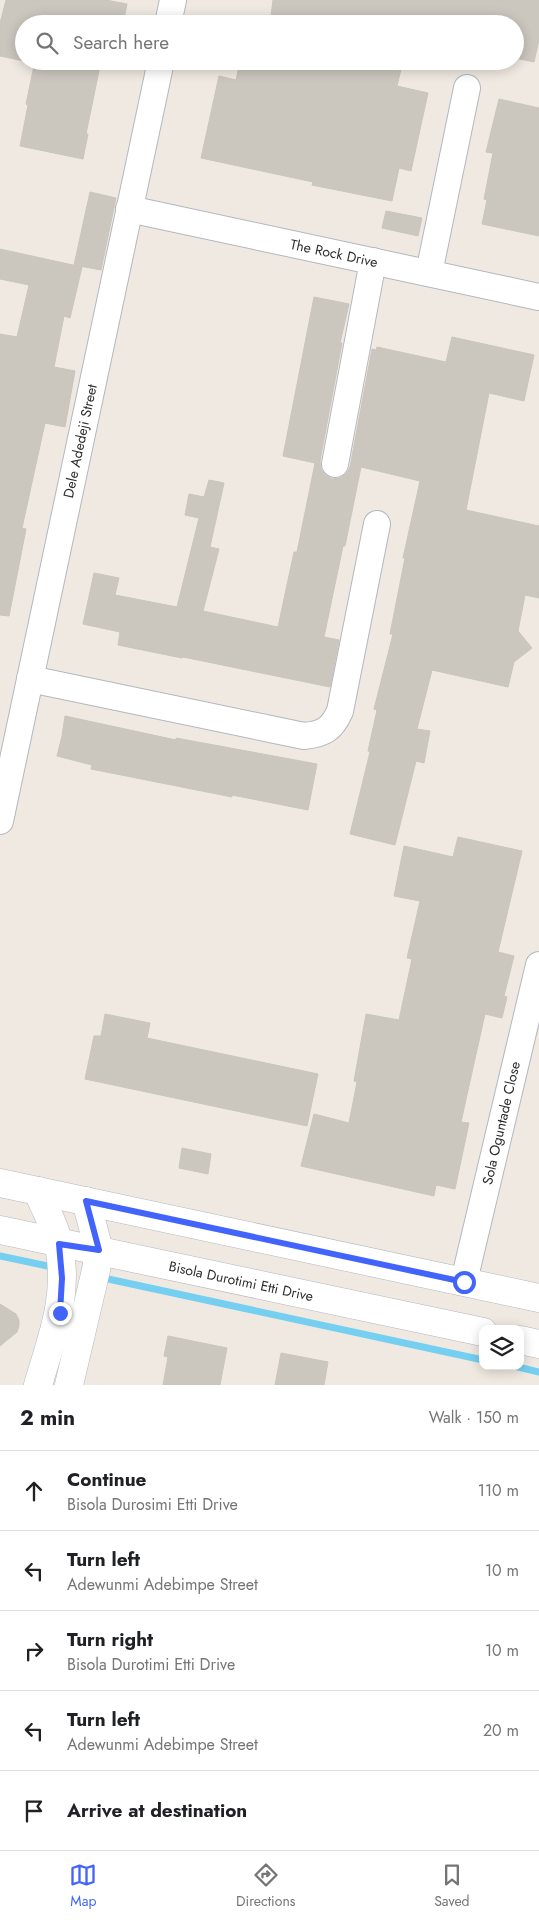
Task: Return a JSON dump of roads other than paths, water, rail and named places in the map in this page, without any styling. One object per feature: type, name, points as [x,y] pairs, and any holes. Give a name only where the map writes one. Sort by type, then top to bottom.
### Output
[{"type":"main road","points":[[0,1183],[539,1298]]},
{"type":"main road","points":[[38,1191],[61,1260],[60,1313],[38,1385]]},
{"type":"main road","points":[[69,1385],[96,1268],[86,1201]]},
{"type":"main road","name":"Bisola Durotimi Etti Drive","points":[[0,1230],[61,1260],[96,1268],[479,1331]]},
{"type":"main road","points":[[524,1341],[539,1344]]},
{"type":"street","points":[[170,15],[173,0]]},
{"type":"street","name":"Dele Adedeji Street","points":[[0,821],[158,70]]},
{"type":"street","points":[[429,273],[467,88]]},
{"type":"street","name":"The Rock Drive","points":[[129,209],[539,297]]},
{"type":"street","points":[[334,464],[373,261]]},
{"type":"street","points":[[30,678],[304,736],[317,735],[327,730],[335,722],[340,711],[377,524]]},
{"type":"street","name":"Sola Oguntade Close","points":[[464,1282],[539,965]]},
{"type":"waterway","points":[[0,1256],[57,1268]]},
{"type":"waterway","points":[[99,1277],[479,1359]]},
{"type":"waterway","points":[[524,1368],[539,1372]]}]
